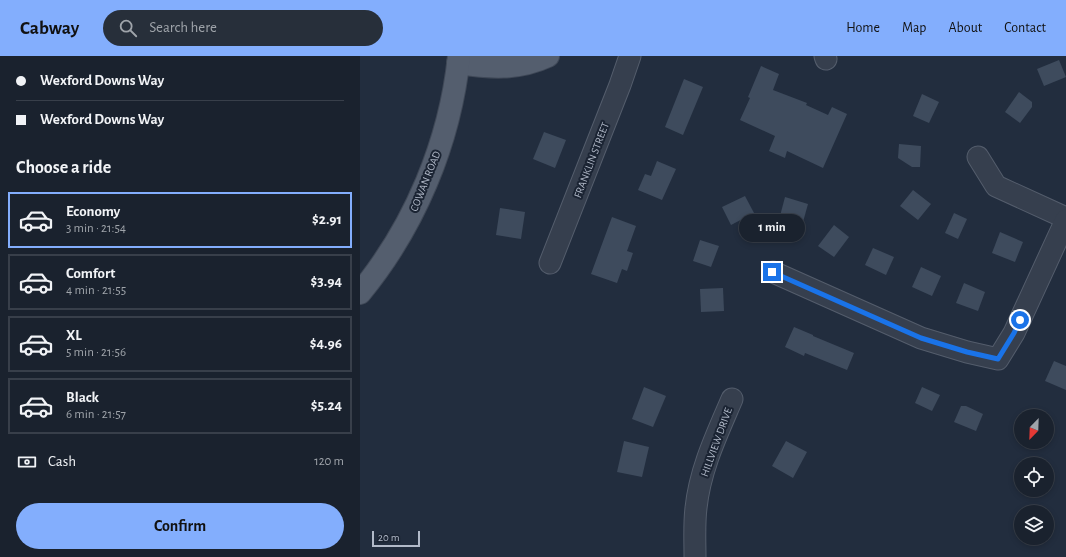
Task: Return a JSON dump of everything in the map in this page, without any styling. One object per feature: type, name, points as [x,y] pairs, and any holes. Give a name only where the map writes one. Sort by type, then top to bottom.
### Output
[{"type":"main road","points":[[458,59],[493,68],[528,63],[548,56]]},
{"type":"main road","name":"COWAN ROAD","points":[[360,293],[388,256],[402,233],[422,193],[437,155],[449,111],[458,59]]},
{"type":"street","name":"FRANKLIN STREET","points":[[550,263],[630,56]]},
{"type":"street","points":[[772,272],[921,338],[967,352],[998,359],[1014,333],[1066,219],[996,186],[978,157]]},
{"type":"street","name":"HILLVIEW DRIVE","points":[[695,557],[696,508],[700,487],[706,464],[732,399]]},
{"type":"building","points":[[1059,60],[1066,77],[1044,86],[1037,69]]},
{"type":"building","points":[[761,66],[779,74],[773,90],[807,103],[806,105],[828,115],[832,107],[847,114],[823,168],[787,151],[785,158],[769,151],[775,136],[740,120],[750,98],[748,97]]},
{"type":"building","points":[[684,79],[703,87],[683,135],[665,127]]},
{"type":"building","points":[[1019,92],[1032,102],[1032,107],[1020,123],[1005,112]]},
{"type":"building","points":[[922,94],[939,102],[929,123],[913,116]]},
{"type":"building","points":[[544,132],[566,140],[555,168],[533,159]]},
{"type":"building","points":[[899,144],[921,146],[920,167],[912,167],[898,158]]},
{"type":"building","points":[[657,161],[676,169],[662,200],[638,190],[645,174],[651,176]]},
{"type":"building","points":[[913,190],[931,204],[918,220],[900,206]]},
{"type":"building","points":[[745,196],[754,213],[731,225],[722,207]]},
{"type":"building","points":[[785,197],[808,204],[803,222],[780,216]]},
{"type":"building","points":[[500,208],[525,212],[521,239],[496,235]]},
{"type":"building","points":[[954,213],[967,219],[958,239],[945,233]]},
{"type":"building","points":[[612,217],[636,226],[627,251],[633,253],[627,271],[622,269],[617,283],[591,274]]},
{"type":"building","points":[[834,225],[849,237],[834,257],[818,246]]},
{"type":"building","points":[[1000,232],[1023,242],[1015,262],[992,253]]},
{"type":"building","points":[[700,240],[719,246],[711,267],[693,261]]},
{"type":"building","points":[[873,248],[894,257],[886,275],[865,265]]},
{"type":"building","points":[[921,267],[941,276],[932,296],[912,287]]},
{"type":"building","points":[[964,283],[985,292],[978,311],[956,303]]},
{"type":"building","points":[[723,288],[724,311],[701,312],[700,289]]},
{"type":"building","points":[[794,327],[854,353],[847,370],[805,353],[804,356],[785,347]]},
{"type":"building","points":[[1054,361],[1066,366],[1066,390],[1045,381]]},
{"type":"building","points":[[644,387],[666,396],[653,427],[632,419]]},
{"type":"building","points":[[922,387],[940,395],[932,411],[915,403]]},
{"type":"building","points":[[961,406],[966,406],[983,414],[976,431],[954,422]]},
{"type":"building","points":[[624,441],[649,447],[642,477],[617,472]]},
{"type":"building","points":[[786,441],[807,452],[793,478],[772,466]]},
{"type":"route","points":[[772,272],[921,338],[967,352],[998,359],[1020,320]]}]
